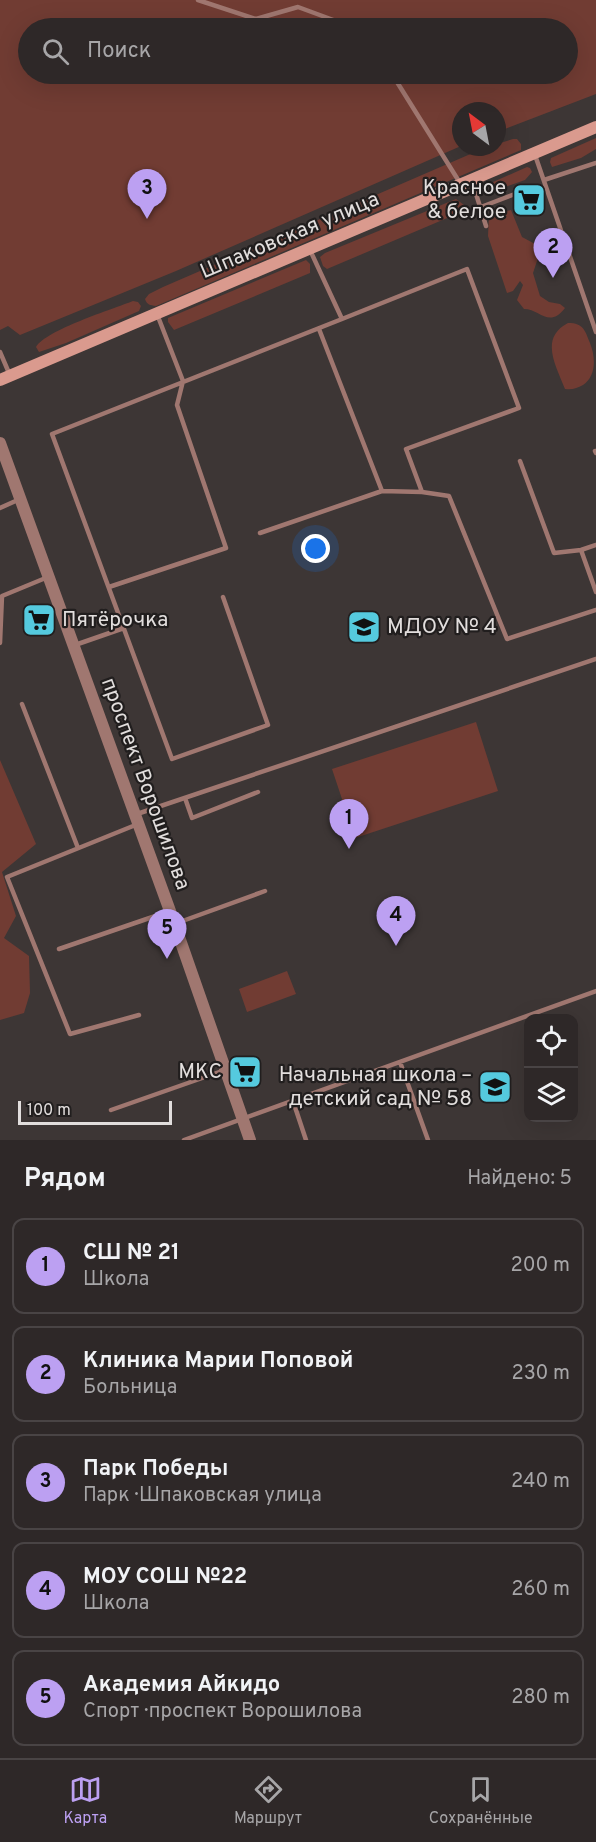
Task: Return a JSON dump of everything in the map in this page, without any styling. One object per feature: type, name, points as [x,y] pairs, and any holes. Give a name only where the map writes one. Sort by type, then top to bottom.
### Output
[{"type":"main road","name":"Шпаковская улица","points":[[5,378],[309,248],[535,155],[596,127]]},
{"type":"street","name":"проспект Ворошилова","points":[[0,443],[170,911],[250,1140]]},
{"type":"lane","points":[[198,0],[253,18]]},
{"type":"lane","points":[[260,18],[298,7],[328,18]]},
{"type":"lane","points":[[399,84],[467,183],[481,207],[486,226]]},
{"type":"lane","points":[[535,155],[596,332]]},
{"type":"lane","points":[[544,180],[596,163]]},
{"type":"lane","points":[[481,207],[515,194]]},
{"type":"lane","points":[[309,248],[342,319]]},
{"type":"lane","points":[[223,597],[268,725],[172,759],[52,434],[466,269],[519,408],[406,449],[423,492]]},
{"type":"lane","points":[[109,587],[226,548],[177,405],[183,381],[156,313]]},
{"type":"lane","points":[[319,329],[382,491]]},
{"type":"lane","points":[[0,352],[5,378]]},
{"type":"lane","points":[[520,461],[554,553],[581,550],[596,545]]},
{"type":"lane","points":[[260,533],[382,491],[423,492],[449,496],[507,639],[596,609]]},
{"type":"lane","points":[[0,508],[20,499]]},
{"type":"lane","points":[[581,550],[596,592]]},
{"type":"lane","points":[[0,643],[2,596],[48,577]]},
{"type":"lane","points":[[74,646],[124,628]]},
{"type":"lane","points":[[139,1015],[70,1034],[7,877],[78,848],[185,798],[596,659]]},
{"type":"lane","points":[[22,704],[78,848]]},
{"type":"lane","points":[[185,798],[192,818],[258,792]]},
{"type":"lane","points":[[174,924],[265,891]]},
{"type":"lane","points":[[59,950],[170,911]]},
{"type":"lane","points":[[184,1140],[596,991]]},
{"type":"lane","points":[[400,1062],[428,1140]]},
{"type":"lane","points":[[111,1110],[225,1070]]},
{"type":"lane","points":[[292,1101],[306,1140]]},
{"type":"shaded area","points":[[0,0],[596,0],[596,94],[506,129],[506,102],[452,102],[452,150],[176,271],[20,335],[8,326],[0,330]]},
{"type":"shaded area","points":[[596,138],[596,149],[581,158],[552,167],[551,158]]},
{"type":"shaded area","points":[[517,139],[521,144],[521,150],[156,306],[149,304],[145,299],[149,294],[163,287],[466,156],[506,156],[506,141]]},
{"type":"shaded area","points":[[527,167],[532,172],[525,180],[494,191],[490,190],[493,182]]},
{"type":"shaded area","points":[[456,199],[464,205],[463,211],[327,269],[323,266],[320,257],[325,253]]},
{"type":"shaded area","points":[[511,210],[522,237],[537,245],[538,258],[533,273],[540,296],[565,308],[554,317],[549,318],[524,309],[517,300],[523,285],[520,281],[513,291],[507,293],[488,236],[489,215]]},
{"type":"shaded area","points":[[306,260],[310,264],[310,273],[174,330],[168,322],[168,318]]},
{"type":"shaded area","points":[[133,301],[138,302],[141,306],[139,311],[66,343],[39,352],[36,347],[42,340],[66,327]]},
{"type":"shaded area","points":[[568,323],[581,326],[587,335],[594,366],[590,377],[581,386],[565,389],[554,362],[552,344],[559,329]]},
{"type":"shaded area","points":[[476,722],[498,791],[355,838],[332,769]]},
{"type":"shaded area","points":[[0,760],[36,844],[2,872],[16,916],[4,938],[29,956],[30,993],[24,1013],[0,1020]]},
{"type":"shaded area","points":[[287,971],[296,994],[247,1012],[239,989]]},
{"type":"place","name":"Красное & белое","points":[[529,200]]},
{"type":"place","name":"Парк Победы","points":[[147,219]]},
{"type":"place","name":"Клиника Марии Поповой","points":[[553,278]]},
{"type":"place","name":"Пятёрочка","points":[[39,620]]},
{"type":"place","name":"МДОУ № 4","points":[[364,627]]},
{"type":"place","name":"СШ № 21","points":[[349,849]]},
{"type":"place","name":"МОУ СОШ №22","points":[[396,946]]},
{"type":"place","name":"Академия Айкидо","points":[[167,959]]},
{"type":"place","name":"МКС","points":[[245,1072]]},
{"type":"place","name":"Начальная школа – детский сад № 58","points":[[495,1087]]}]
